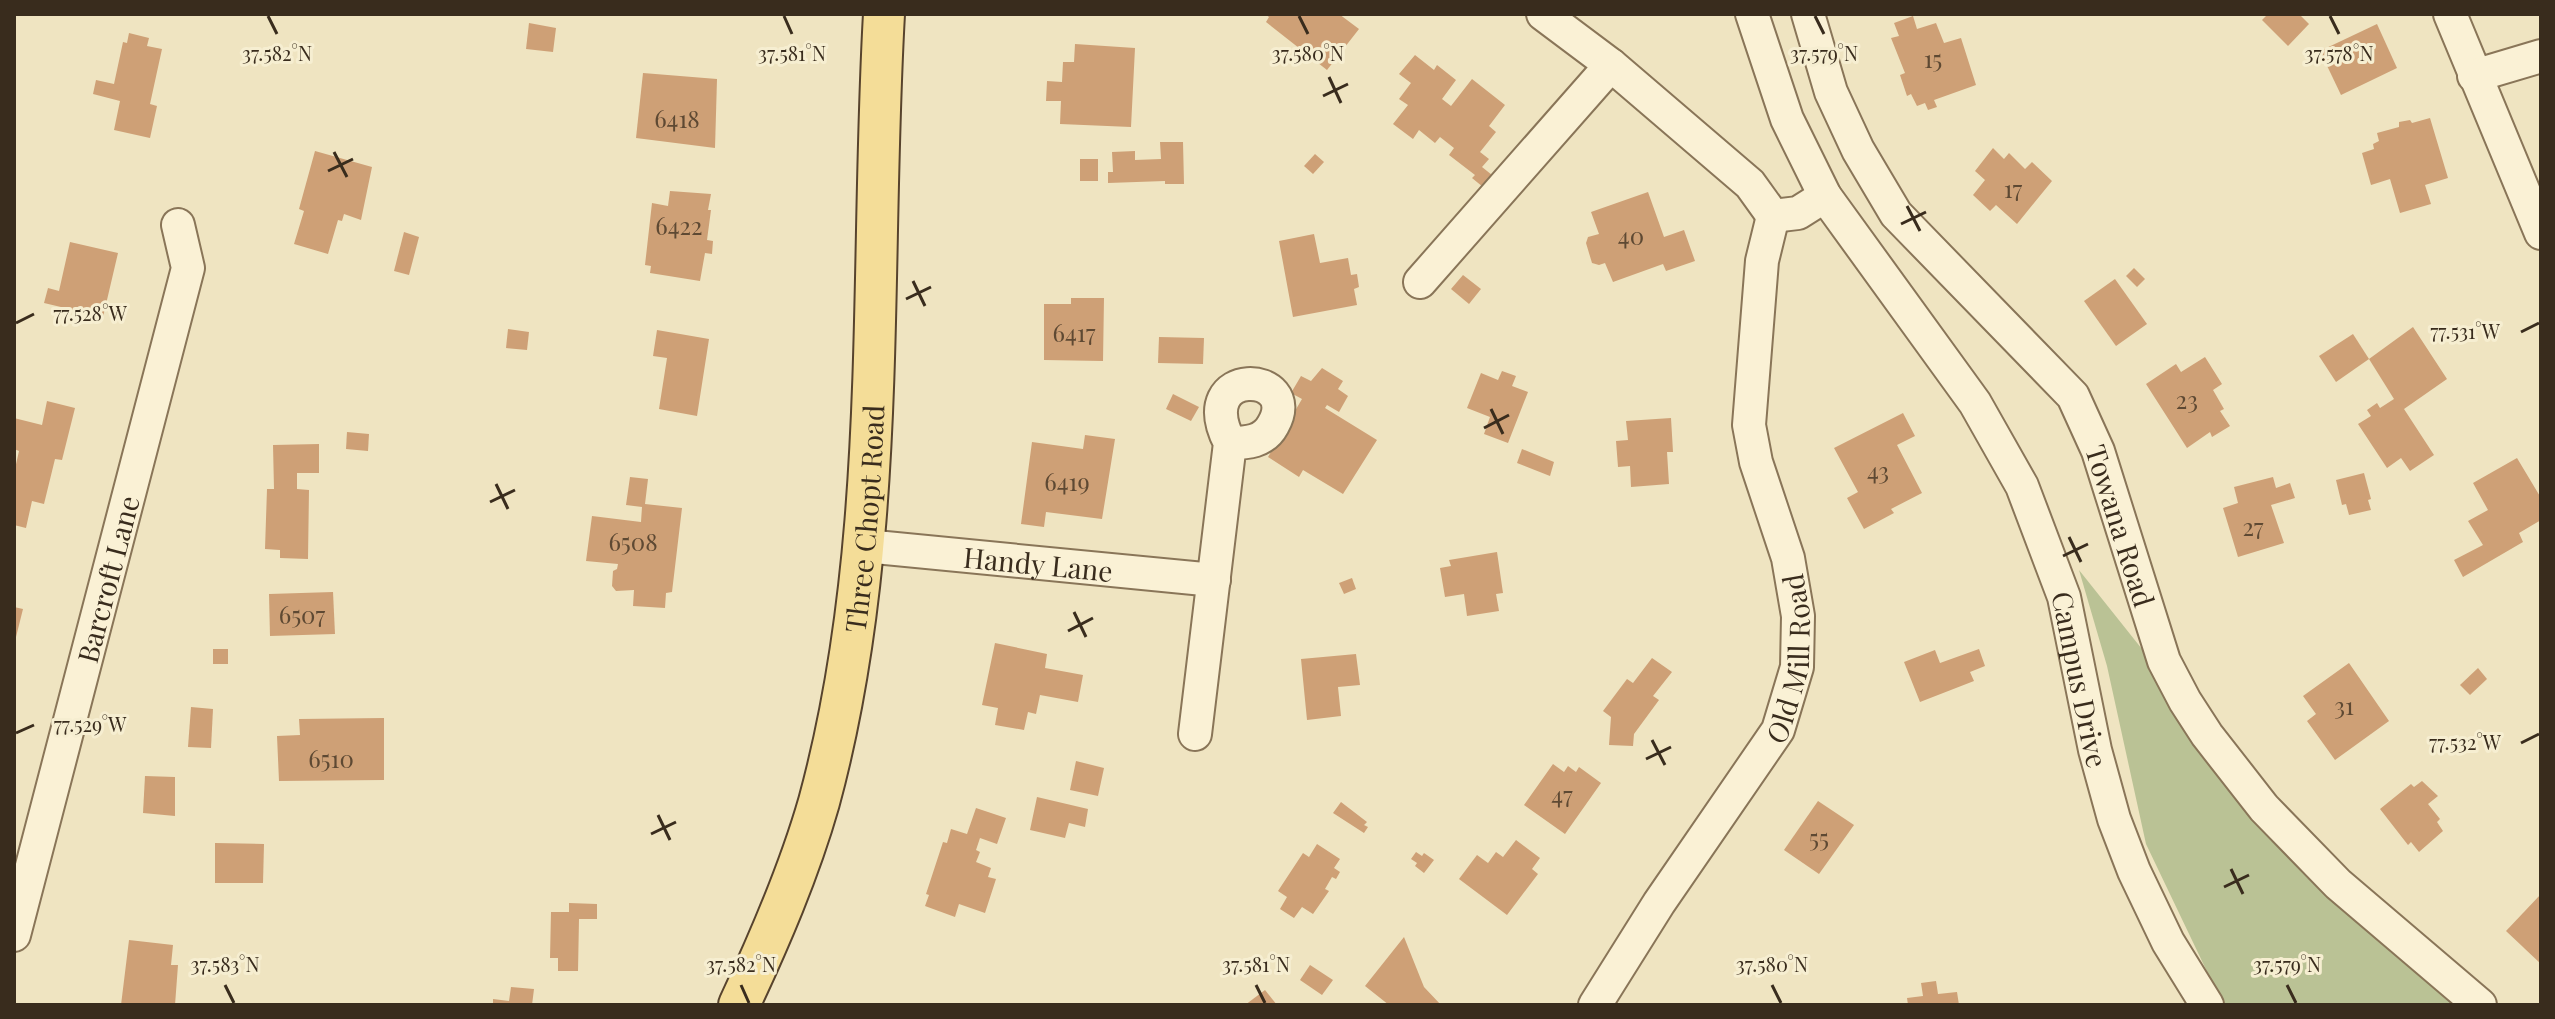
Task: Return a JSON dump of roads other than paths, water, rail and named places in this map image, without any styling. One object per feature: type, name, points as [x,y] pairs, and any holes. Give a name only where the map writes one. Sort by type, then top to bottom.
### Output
[{"type":"main road","name":"Three Chopt Road","points":[[739,1005],[784,903],[819,802],[841,701],[865,546],[875,378],[884,14]]},
{"type":"street","points":[[1543,14],[1611,65],[1750,184],[1773,216],[1798,213],[1825,196]]},
{"type":"street","points":[[1752,14],[1787,119],[1825,196],[1858,243],[1896,214]]},
{"type":"street","name":"Towana Road","points":[[1808,14],[1831,92],[1858,150],[1896,214],[2073,396],[2098,451],[2164,661],[2207,735],[2264,808],[2338,884],[2480,1005]]},
{"type":"street","points":[[2450,14],[2541,233]]},
{"type":"street","points":[[2474,76],[2541,56]]},
{"type":"street","points":[[1420,282],[1611,65]]},
{"type":"street","name":"Old Mill Road","points":[[1595,1005],[1667,891],[1778,730],[1797,667],[1798,616],[1788,558],[1756,462],[1749,425],[1762,261],[1773,216]]},
{"type":"street","name":"Barcroft Lane","points":[[14,935],[188,268],[178,225]]},
{"type":"street","name":"Campus Drive","points":[[1858,243],[1975,403],[2022,486],[2064,597],[2095,750],[2114,819],[2134,871],[2168,942],[2207,1005]]},
{"type":"street","points":[[1195,734],[1230,443]]},
{"type":"street","name":"Handy Lane","points":[[865,546],[1214,580]]}]
